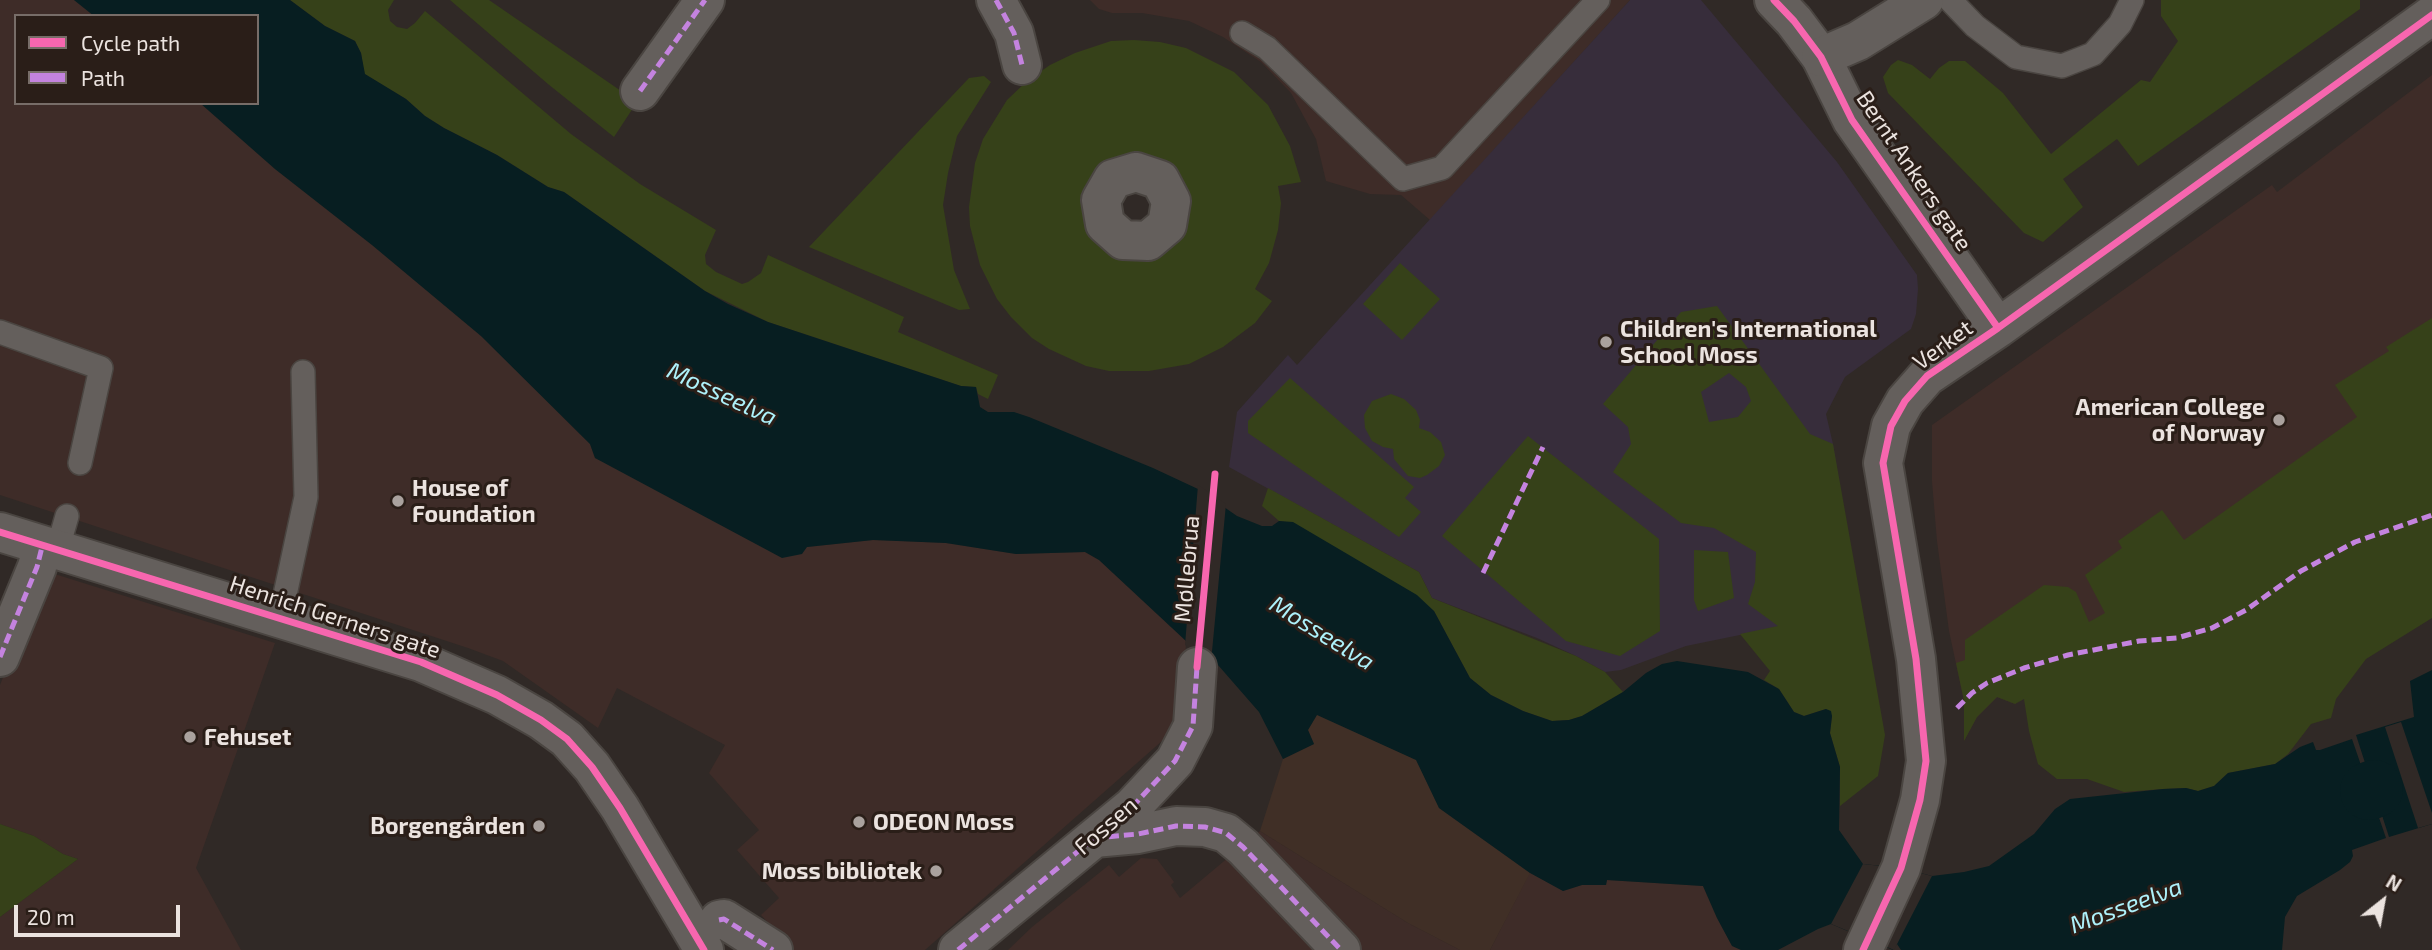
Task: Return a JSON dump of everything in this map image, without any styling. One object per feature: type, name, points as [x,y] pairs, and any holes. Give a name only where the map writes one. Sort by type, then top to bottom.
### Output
[{"type":"street","points":[[639,91],[705,0]]},
{"type":"street","points":[[996,0],[1014,33],[1022,65]]},
{"type":"street","name":"Bernt Ankers gate","points":[[1774,0],[1821,57],[1852,120],[1998,328]]},
{"type":"street","points":[[1821,57],[1858,41],[1924,0]]},
{"type":"street","name":"Verket","points":[[1865,944],[1901,868],[1920,800],[1926,761],[1916,659],[1883,463],[1891,426],[1905,401],[1927,376],[2431,19]]},
{"type":"street","name":"Henrich Gerners gate","points":[[0,532],[55,538],[280,618],[421,662],[465,680],[541,720],[567,739],[592,767],[712,935]]},
{"type":"street","points":[[0,657],[37,567],[55,538]]},
{"type":"street","name":"Fossen","points":[[958,950],[1132,807],[1175,761],[1193,726],[1197,667]]},
{"type":"street","points":[[1094,838],[1138,834],[1176,826],[1205,827],[1226,833],[1243,847],[1340,950]]},
{"type":"street","points":[[712,935],[724,919],[774,950]]},
{"type":"lane","points":[[1242,33],[1267,48],[1403,179],[1442,167],[1598,0]]},
{"type":"lane","points":[[1950,0],[1975,26],[2016,57],[2062,66],[2093,54],[2120,24],[2132,0]]},
{"type":"lane","points":[[0,332],[101,368],[80,463]]},
{"type":"lane","points":[[280,618],[306,498],[303,372]]},
{"type":"shaded area","points":[[0,0],[74,0],[92,14],[14,14],[14,105],[202,105],[275,169],[481,336],[590,444],[595,458],[807,547],[873,540],[946,543],[1016,554],[1085,552],[1099,560],[1186,641],[1184,690],[1173,726],[1162,741],[925,950],[793,950],[761,915],[779,898],[737,850],[759,830],[709,773],[725,745],[617,688],[598,728],[503,661],[0,495]]},
{"type":"shaded area","points":[[1090,0],[1630,0],[1430,220],[1401,195],[1370,194],[1326,181],[1316,139],[1291,93],[1261,62],[1223,37],[1189,21],[1142,13],[1112,13],[1099,9]]},
{"type":"shaded area","name":"Children's International School Moss","points":[[1630,0],[1701,0],[1837,162],[1917,275],[1918,289],[1916,314],[1911,329],[1845,377],[1826,414],[1844,510],[1779,627],[1686,646],[1621,670],[1605,672],[1537,638],[1432,598],[1419,572],[1229,467],[1237,412],[1288,355],[1297,365]]},
{"type":"shaded area","points":[[2432,75],[2432,564],[2072,665],[2015,704],[1997,697],[1977,717],[1964,741],[1964,701],[1949,631],[1937,541],[1932,481],[1932,425],[2272,185],[2277,192]]},
{"type":"shaded area","points":[[45,571],[275,643],[196,868],[241,950],[0,950],[0,917],[78,859],[63,854],[34,836],[0,824],[0,685]]},
{"type":"shaded area","points":[[1317,714],[1417,760],[1439,808],[1530,873],[1490,950],[1460,950],[1408,923],[1260,831],[1283,759],[1314,744],[1308,730]]},
{"type":"shaded area","points":[[1260,831],[1408,923],[1460,950],[1008,950],[1032,927],[1109,865],[1119,877],[1141,858],[1157,859],[1174,882],[1171,885],[1180,898]]},
{"type":"shaded area","points":[[1530,872],[1563,891],[1582,885],[1606,885],[1607,880],[1703,886],[1732,945],[1741,950],[1490,950]]},
{"type":"green space","points":[[290,0],[394,0],[388,10],[390,21],[397,27],[407,29],[425,11],[571,134],[640,184],[716,230],[705,255],[706,264],[716,272],[742,284],[761,273],[768,255],[904,317],[898,332],[998,375],[988,399],[978,394],[976,387],[961,386],[768,322],[705,291],[564,192],[548,187],[497,155],[444,128],[406,99],[364,74],[361,53],[355,41],[325,26]]},
{"type":"green space","points":[[450,0],[489,0],[637,102],[614,137],[548,84]]},
{"type":"green space","points":[[2161,0],[2360,0],[2360,9],[2138,166],[2117,139],[2063,179],[2083,207],[2043,242],[2024,233],[1888,93],[1883,77],[1898,60],[1912,65],[1930,79],[1949,61],[1965,61],[2003,93],[2051,154],[2141,80],[2150,82],[2178,41],[2161,16]]},
{"type":"green space","points":[[1111,41],[1160,42],[1186,48],[1234,72],[1268,105],[1290,146],[1301,182],[1278,186],[1281,203],[1278,230],[1269,263],[1255,289],[1272,301],[1255,323],[1223,347],[1189,364],[1149,371],[1109,371],[1086,366],[1049,349],[1032,338],[997,299],[980,265],[970,226],[969,207],[975,163],[983,139],[1007,100],[1027,81],[1050,65]],"holes":[[[1136,172],[1167,225],[1105,224]]]},
{"type":"green space","points":[[984,76],[991,82],[957,136],[943,205],[954,270],[970,309],[959,310],[809,247],[969,78]]},
{"type":"green space","points":[[1400,263],[1440,299],[1402,340],[1363,304]]},
{"type":"green space","points":[[1717,306],[1810,434],[1833,444],[1885,735],[1878,776],[1840,806],[1840,767],[1830,733],[1832,716],[1826,709],[1804,716],[1794,712],[1779,689],[1764,680],[1770,671],[1740,634],[1778,626],[1748,604],[1755,582],[1756,552],[1714,528],[1681,523],[1613,472],[1631,444],[1628,427],[1603,404],[1681,312]],"holes":[[[1729,373],[1746,387],[1751,401],[1738,417],[1709,422],[1701,392]]]},
{"type":"green space","points":[[2432,318],[2432,618],[2366,659],[2336,699],[2331,718],[2311,724],[2288,754],[2275,764],[2228,773],[2214,786],[2198,791],[2186,788],[2124,792],[2087,779],[2057,779],[2038,764],[2024,699],[2015,704],[1997,697],[1977,717],[1964,741],[1964,701],[1956,663],[1965,660],[1965,640],[2044,585],[2068,587],[2076,592],[2089,622],[2105,613],[2085,575],[2122,548],[2118,541],[2162,510],[2184,540],[2357,417],[2335,385],[2389,351],[2386,347]]},
{"type":"green space","points":[[1290,378],[1414,487],[1405,498],[1421,512],[1399,537],[1248,433],[1248,421]]},
{"type":"green space","points":[[1391,394],[1404,399],[1416,410],[1420,420],[1419,428],[1430,432],[1441,442],[1445,455],[1439,466],[1420,478],[1408,476],[1394,459],[1393,449],[1372,441],[1365,428],[1364,415],[1372,401]]},
{"type":"green space","points":[[1528,436],[1659,539],[1660,631],[1620,656],[1566,641],[1442,536]]},
{"type":"green space","points":[[1268,488],[1419,572],[1432,598],[1576,656],[1605,672],[1623,692],[1582,716],[1552,721],[1523,711],[1491,695],[1470,678],[1434,611],[1293,523],[1279,521],[1262,506]]},
{"type":"green space","points":[[1694,550],[1728,552],[1734,598],[1698,611],[1694,600]]},
{"type":"green space","points":[[0,824],[34,836],[63,854],[78,859],[0,917]]},
{"type":"water","points":[[74,0],[290,0],[325,26],[355,41],[361,53],[365,74],[406,99],[425,116],[497,155],[548,187],[564,192],[705,291],[728,304],[768,322],[961,386],[976,387],[980,407],[988,412],[1014,412],[1029,417],[1153,468],[1198,489],[1237,516],[1262,526],[1272,526],[1279,521],[1293,522],[1417,595],[1434,611],[1470,678],[1491,695],[1523,711],[1552,721],[1582,716],[1623,692],[1646,673],[1662,664],[1677,661],[1748,672],[1779,689],[1794,712],[1804,716],[1826,709],[1831,711],[1830,733],[1840,767],[1839,830],[1863,864],[1901,868],[1932,876],[1989,866],[2034,834],[2055,809],[2070,799],[2163,789],[2186,788],[2198,791],[2214,786],[2228,773],[2275,764],[2300,747],[2313,742],[2316,750],[2320,750],[2352,739],[2386,838],[2352,850],[2350,862],[2297,896],[2285,917],[2282,950],[1901,950],[1897,944],[1893,950],[1831,924],[1778,950],[1741,950],[1732,946],[1703,886],[1607,880],[1606,885],[1582,885],[1563,891],[1530,873],[1439,808],[1416,760],[1317,715],[1308,730],[1314,744],[1283,759],[1259,712],[1211,657],[1186,641],[1099,560],[1085,552],[1016,554],[946,543],[873,540],[807,547],[802,554],[782,558],[595,458],[590,444],[481,336],[275,169],[202,105],[259,105],[259,14],[92,14]]},
{"type":"water","points":[[2432,670],[2432,824],[2389,837],[2356,735],[2414,717],[2410,681]]},
{"type":"pier","points":[[1198,485],[1226,504],[1211,662],[1185,645]]},
{"type":"pier","points":[[2401,722],[2432,813],[2432,824],[2418,828],[2385,727]]},
{"type":"pier","points":[[1863,864],[1901,868],[1932,876],[1894,950],[1831,924]]},
{"type":"waterway","name":"Mosseelva","points":[[2369,791],[2374,789]]},
{"type":"marked path","points":[[640,91],[705,0]]},
{"type":"marked path","points":[[996,0],[1014,33],[1022,65]]},
{"type":"marked path","points":[[1483,573],[1543,447]]},
{"type":"marked path","points":[[1957,708],[1987,683],[2024,668],[2068,655],[2139,641],[2177,638],[2212,628],[2246,610],[2301,571],[2355,542],[2432,515]]},
{"type":"marked path","points":[[0,657],[37,567],[42,547]]},
{"type":"marked path","points":[[958,950],[1132,807],[1175,761],[1193,726],[1197,667]]},
{"type":"marked path","points":[[1094,838],[1138,834],[1176,826],[1205,827],[1226,833],[1243,847],[1341,950]]},
{"type":"marked path","points":[[719,920],[724,919],[773,950]]},
{"type":"cycle path","points":[[1774,0],[1821,57],[1852,120],[1998,328]]},
{"type":"cycle path","points":[[1863,950],[1901,868],[1920,800],[1926,761],[1916,659],[1883,463],[1891,426],[1905,401],[1927,376],[1998,328],[2432,15]]},
{"type":"cycle path","name":"Møllebrua","points":[[1197,667],[1215,474]]},
{"type":"cycle path","points":[[0,532],[421,662],[497,695],[541,720],[567,739],[592,767],[620,808],[704,950]]},
{"type":"place","name":"Children's International School Moss","points":[[1606,342]]},
{"type":"place","name":"American College of Norway","points":[[2279,420]]},
{"type":"place","name":"House of Foundation","points":[[398,501]]},
{"type":"place","name":"Fehuset","points":[[190,737]]},
{"type":"place","name":"ODEON Moss","points":[[859,822]]},
{"type":"place","name":"Borgengården","points":[[539,826]]},
{"type":"place","name":"Moss bibliotek","points":[[936,871]]}]
